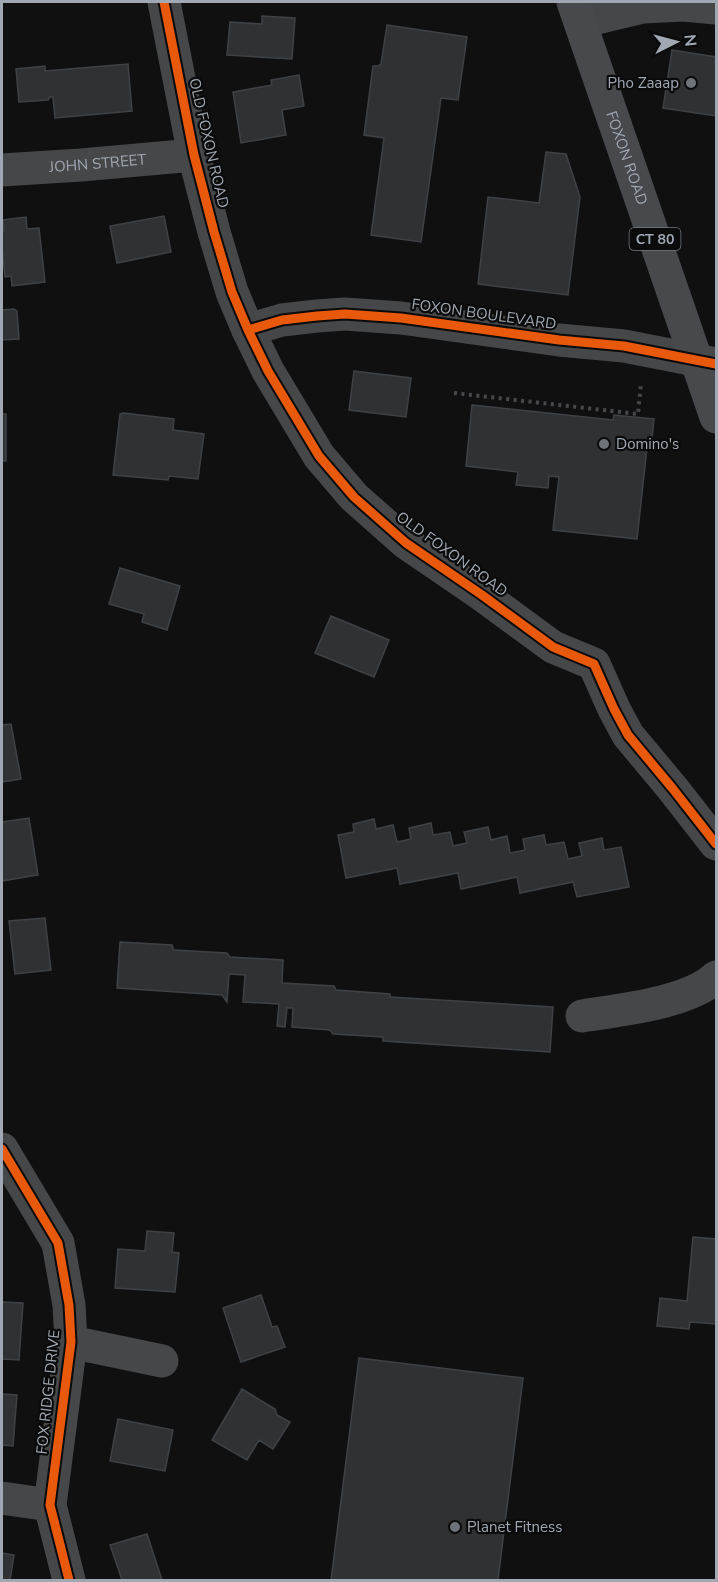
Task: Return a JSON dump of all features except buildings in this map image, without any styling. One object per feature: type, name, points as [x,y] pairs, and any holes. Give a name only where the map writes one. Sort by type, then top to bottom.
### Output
[{"type":"main road","name":"FOXON ROAD","points":[[576,12],[707,362],[717,417]]},
{"type":"street","name":"OLD FOXON ROAD","points":[[164,2],[194,155],[232,292],[268,371],[319,456],[354,497],[406,543],[553,646],[594,664],[628,735],[717,844]]},
{"type":"street","points":[[576,12],[643,7],[717,8]]},
{"type":"street","name":"JOHN STREET","points":[[2,170],[194,155]]},
{"type":"street","name":"FOXON BOULEVARD","points":[[248,330],[282,320],[345,314],[401,318],[559,340],[614,345],[707,362]]},
{"type":"street","points":[[582,1016],[639,1007],[686,995],[709,984],[717,977]]},
{"type":"street","name":"FOX RIDGE DRIVE","points":[[2,1149],[58,1243],[69,1305],[71,1342],[50,1505],[69,1581]]},
{"type":"street","points":[[71,1342],[162,1361]]},
{"type":"street","points":[[2,1498],[50,1505]]},
{"type":"path","points":[[454,393],[638,414],[641,383]]},
{"type":"cycle path","points":[[164,2],[194,155],[232,292],[268,371],[319,456],[354,497],[406,543],[553,647],[594,664],[628,735],[716,844]]},
{"type":"cycle path","points":[[248,330],[282,320],[317,316],[345,314],[401,318],[559,340],[624,346],[716,364]]},
{"type":"cycle path","points":[[2,1149],[58,1243],[69,1305],[71,1342],[50,1505],[69,1580]]},
{"type":"place","name":"Pho Zaaap","points":[[691,83]]},
{"type":"place","name":"Domino's","points":[[604,444]]},
{"type":"place","name":"Planet Fitness","points":[[455,1527]]}]
